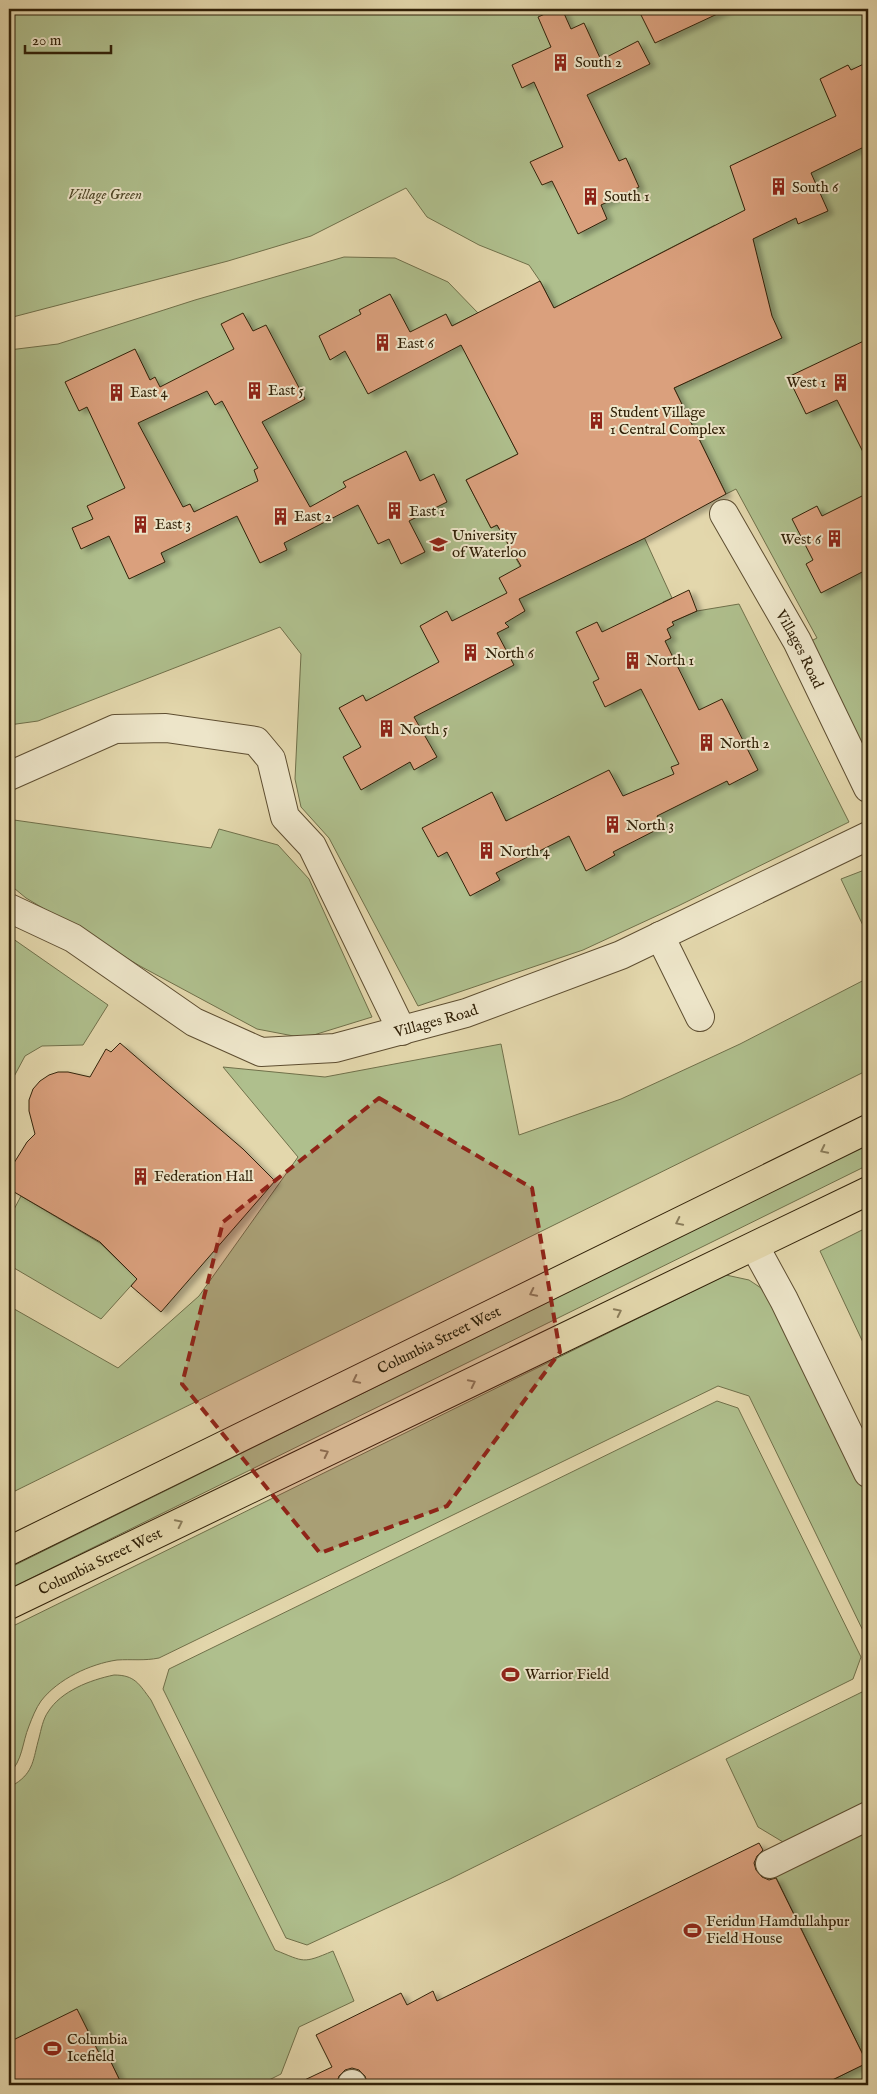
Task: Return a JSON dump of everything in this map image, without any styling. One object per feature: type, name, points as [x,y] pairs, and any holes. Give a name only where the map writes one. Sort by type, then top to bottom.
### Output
[{"type":"main road","name":"Columbia Street West","points":[[9,1551],[868,1128]]},
{"type":"main road","name":"Columbia Street West","points":[[9,1605],[868,1191]]},
{"type":"lane","name":"Villages Road","points":[[724,514],[797,641],[868,788]]},
{"type":"lane","points":[[9,776],[115,729],[166,728],[256,741],[271,759],[285,817],[312,846],[402,1031]]},
{"type":"lane","name":"Villages Road","points":[[9,908],[73,938],[194,1022],[260,1052],[335,1048],[466,1013],[621,955],[868,836]]},
{"type":"lane","points":[[660,936],[700,1017]]},
{"type":"lane","points":[[755,1247],[784,1300],[868,1473]]},
{"type":"lane","points":[[770,1864],[868,1816]]},
{"type":"highlighted area","points":[[379,1098],[532,1188],[560,1352],[447,1506],[320,1553],[182,1384],[223,1222]]},
{"type":"green space","name":"Village Green","points":[[9,9],[868,9],[868,756],[805,644],[817,638],[736,489],[726,494],[674,388],[726,364],[715,225],[554,308],[529,265],[479,245],[427,217],[406,188],[311,236],[228,261],[9,318]]},
{"type":"green space","points":[[344,257],[395,258],[448,282],[478,313],[452,326],[518,454],[466,480],[491,528],[497,525],[532,587],[644,537],[672,598],[663,602],[672,622],[697,611],[739,604],[849,822],[678,906],[583,950],[418,1006],[329,838],[301,807],[295,779],[301,654],[280,627],[38,721],[9,725],[9,350],[58,344],[195,300]]},
{"type":"green space","points":[[9,805],[13,805],[14,820],[211,848],[219,829],[278,845],[309,879],[372,1017],[304,1038],[257,1029],[140,966],[26,898],[9,884]]},
{"type":"green space","points":[[867,869],[868,872],[868,936],[841,879]]},
{"type":"green space","points":[[9,936],[108,1005],[83,1045],[42,1046],[25,1056],[10,1084],[9,1115]]},
{"type":"green space","points":[[868,978],[868,1070],[9,1494],[9,1306],[118,1368],[199,1296],[298,1157],[223,1067],[325,1077],[501,1044],[519,1135],[621,1099],[740,1044]]},
{"type":"green space","points":[[868,1144],[868,1165],[9,1589],[9,1568]]},
{"type":"green space","points":[[21,1196],[100,1243],[137,1279],[101,1319],[9,1265],[9,1214],[11,1215]]},
{"type":"green space","points":[[868,1227],[868,1353],[820,1251]]},
{"type":"green space","points":[[726,1275],[749,1280],[767,1292],[840,1426],[868,1487],[868,1641],[749,1396],[718,1386],[159,1658],[107,1662],[65,1679],[48,1693],[39,1704],[29,1726],[20,1757],[9,1774],[9,1628]]},
{"type":"green space","name":"Warrior Field","points":[[717,1401],[738,1408],[861,1657],[853,1679],[450,1879],[307,1945],[286,1938],[163,1689],[169,1669]]},
{"type":"green space","points":[[114,1675],[121,1675],[132,1679],[140,1685],[151,1700],[275,1950],[304,1960],[333,1951],[354,2001],[299,2027],[281,2074],[259,2085],[122,2085],[107,2054],[101,2057],[114,2085],[9,2085],[9,1942],[11,1940],[9,1935],[9,1776],[15,1784],[26,1775],[34,1759],[43,1721],[60,1698],[86,1683]]},
{"type":"green space","points":[[868,1682],[868,1806],[788,1845],[758,1827],[726,1759],[864,1691]]},
{"type":"green space","points":[[868,1824],[868,2085],[822,2085],[867,2063],[772,1869]]},
{"type":"building","points":[[556,9],[562,9],[571,29],[584,23],[601,60],[638,41],[650,64],[587,95],[619,161],[626,158],[639,187],[601,205],[607,219],[578,234],[552,181],[542,185],[530,162],[563,147],[534,82],[522,88],[512,65],[551,47],[538,17]]},
{"type":"building","points":[[638,9],[728,9],[655,43]]},
{"type":"building","name":"Student Village 1 Central Complex","points":[[868,62],[868,145],[811,173],[828,211],[798,224],[796,218],[753,239],[772,316],[782,338],[674,388],[726,494],[645,538],[519,599],[525,611],[505,623],[509,627],[497,633],[514,665],[414,717],[437,757],[414,770],[410,762],[361,790],[343,757],[361,747],[339,708],[363,695],[366,701],[439,662],[420,626],[447,611],[452,621],[507,593],[499,578],[521,566],[497,525],[491,528],[466,480],[518,454],[461,345],[368,394],[345,351],[330,360],[319,336],[361,314],[359,310],[390,294],[410,332],[446,314],[452,326],[540,281],[554,308],[745,210],[730,166],[836,116],[820,79],[848,65],[851,70]]},
{"type":"building","points":[[243,313],[253,331],[266,325],[305,399],[262,422],[310,507],[346,487],[343,482],[406,451],[420,481],[434,474],[447,502],[409,521],[425,552],[401,564],[389,539],[378,544],[358,505],[284,543],[287,550],[260,563],[237,516],[161,553],[165,562],[129,579],[109,536],[81,549],[72,528],[93,519],[87,506],[125,488],[87,407],[79,411],[65,382],[135,349],[150,380],[155,377],[160,387],[234,349],[221,324]],"holes":[[[207,391],[215,405],[222,401],[258,468],[254,470],[258,481],[194,512],[190,504],[183,507],[138,423]]]},
{"type":"building","name":"West 1","points":[[868,339],[868,462],[837,400],[806,414],[788,377]]},
{"type":"building","name":"West 6","points":[[868,493],[868,569],[821,593],[806,564],[813,560],[792,519],[817,506],[822,516]]},
{"type":"building","points":[[689,590],[697,611],[672,622],[674,625],[667,629],[671,638],[665,641],[699,710],[722,699],[758,770],[729,785],[727,781],[657,816],[662,827],[613,852],[615,855],[586,871],[569,836],[496,873],[500,880],[470,896],[447,852],[438,857],[422,828],[492,792],[506,821],[609,770],[623,796],[674,774],[671,767],[679,764],[641,689],[605,707],[593,682],[599,679],[576,632],[597,622],[602,632]]},
{"type":"building","name":"Federation Hall","points":[[120,1043],[243,1149],[275,1181],[161,1312],[131,1286],[137,1279],[100,1242],[9,1189],[9,1171],[27,1142],[35,1134],[29,1111],[29,1100],[33,1089],[40,1081],[58,1072],[68,1072],[90,1077],[106,1049],[111,1052]]},
{"type":"building","name":"Feridun Hamdullahpur Field House","points":[[759,1843],[763,1850],[757,1856],[754,1863],[756,1870],[762,1877],[769,1880],[776,1878],[867,2063],[822,2085],[368,2085],[365,2076],[359,2070],[352,2068],[345,2070],[339,2076],[336,2085],[294,2085],[332,2067],[316,2035],[401,1993],[407,2005],[433,1991],[437,2001]]},
{"type":"building","name":"Columbia Icefield","points":[[77,2009],[101,2057],[107,2054],[122,2085],[9,2085],[9,2042]]},
{"type":"place","name":"South 2","points":[[561,62]]},
{"type":"place","name":"South 6","points":[[778,187]]},
{"type":"place","name":"South 1","points":[[590,196]]},
{"type":"place","name":"East 6","points":[[383,343]]},
{"type":"place","name":"West 1","points":[[840,382]]},
{"type":"place","name":"East 5","points":[[254,390]]},
{"type":"place","name":"East 4","points":[[116,392]]},
{"type":"place","name":"Student Village 1 Central Complex","points":[[596,421]]},
{"type":"place","name":"East 1","points":[[395,511]]},
{"type":"place","name":"East 2","points":[[280,516]]},
{"type":"place","name":"East 3","points":[[141,524]]},
{"type":"place","name":"West 6","points":[[835,539]]},
{"type":"place","name":"University of Waterloo","points":[[438,544]]},
{"type":"place","name":"North 6","points":[[471,653]]},
{"type":"place","name":"North 1","points":[[632,660]]},
{"type":"place","name":"North 5","points":[[386,729]]},
{"type":"place","name":"North 2","points":[[706,743]]},
{"type":"place","name":"North 3","points":[[612,825]]},
{"type":"place","name":"North 4","points":[[486,851]]},
{"type":"place","name":"Federation Hall","points":[[140,1176]]},
{"type":"place","name":"Warrior Field","points":[[511,1674]]},
{"type":"place","name":"Feridun Hamdullahpur Field House","points":[[692,1930]]},
{"type":"place","name":"Columbia Icefield","points":[[53,2048]]}]
